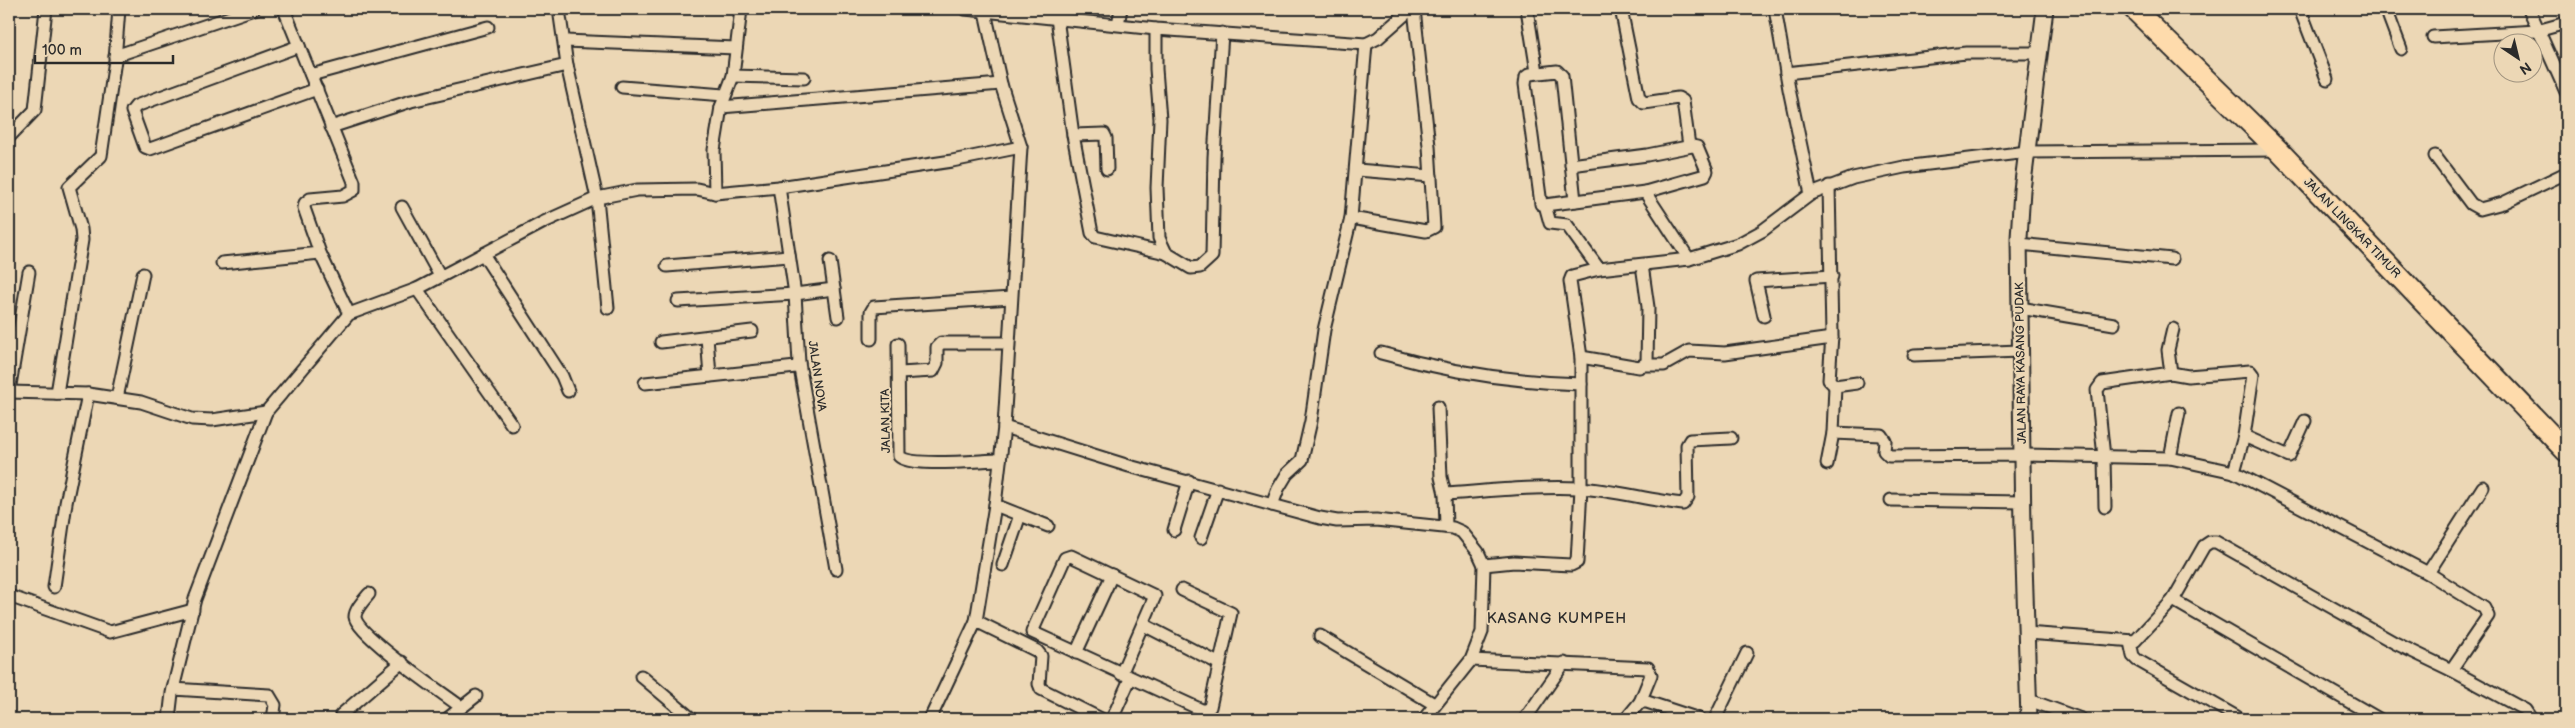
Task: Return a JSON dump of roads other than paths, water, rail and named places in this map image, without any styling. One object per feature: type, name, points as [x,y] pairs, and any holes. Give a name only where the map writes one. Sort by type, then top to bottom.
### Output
[{"type":"highway","name":"JALAN LINGKAR TIMUR","points":[[2134,9],[2278,150],[2566,451]]},
{"type":"street","points":[[9,137],[35,110],[46,9]]},
{"type":"street","points":[[57,393],[82,240],[81,229],[69,187],[101,156],[115,56],[119,9]]},
{"type":"street","points":[[115,56],[254,9]]},
{"type":"street","points":[[284,9],[354,182],[354,190],[343,196],[310,199],[304,203],[304,208],[320,253],[349,314]]},
{"type":"street","points":[[559,9],[568,65],[597,198],[608,308]]},
{"type":"street","points":[[715,193],[714,150],[724,95],[733,76],[741,9]]},
{"type":"street","points":[[965,9],[1222,34],[1366,44],[1378,38],[1413,9]]},
{"type":"street","points":[[1118,24],[1121,9]]},
{"type":"street","points":[[1351,218],[1396,227],[1431,230],[1436,222],[1413,9]]},
{"type":"street","points":[[1526,9],[1537,72]]},
{"type":"street","points":[[1621,9],[1639,98],[1644,103],[1678,98],[1683,101],[1689,146]]},
{"type":"street","points":[[1775,9],[1811,194]]},
{"type":"street","name":"JALAN RAYA KASANG PUDAK","points":[[2029,719],[2030,700],[2025,633],[2020,244],[2027,152],[2045,9]]},
{"type":"street","points":[[2300,9],[2327,79]]},
{"type":"street","points":[[2386,9],[2401,49]]},
{"type":"street","points":[[2529,9],[2537,31],[2566,92]]},
{"type":"street","points":[[930,719],[976,621],[995,505],[1004,427],[1021,147],[1000,84],[985,12]]},
{"type":"street","points":[[1057,18],[1073,134],[1086,206],[1095,238],[1166,253],[1191,268],[1200,267],[1212,256],[1214,157],[1222,34]]},
{"type":"street","points":[[2432,37],[2537,31],[2566,23]]},
{"type":"street","points":[[312,75],[488,27]]},
{"type":"street","points":[[1156,28],[1156,69],[1160,119],[1157,188],[1159,238],[1166,253]]},
{"type":"street","points":[[564,40],[736,48]]},
{"type":"street","points":[[1272,506],[1278,489],[1287,474],[1302,460],[1304,453],[1324,330],[1351,218],[1357,170],[1366,44]]},
{"type":"street","points":[[299,46],[136,106],[132,111],[141,141],[144,147],[150,149],[317,89]]},
{"type":"street","points":[[1786,73],[1966,53],[2040,53]]},
{"type":"street","points":[[331,127],[411,101],[568,65]]},
{"type":"street","points":[[1571,165],[1647,155],[1689,146],[1697,147],[1707,171],[1705,175],[1645,192],[1575,202],[1545,206],[1540,203],[1525,84],[1526,77],[1537,72],[1557,71],[1562,76],[1571,165],[1575,202]]},
{"type":"street","points":[[733,76],[804,78]]},
{"type":"street","points":[[721,107],[1000,84]]},
{"type":"street","points":[[622,87],[724,95]]},
{"type":"street","points":[[1073,134],[1104,134],[1106,138],[1107,169]]},
{"type":"street","points":[[168,719],[173,689],[193,610],[226,512],[266,412],[349,314],[417,289],[597,198],[637,190],[697,189],[715,193],[779,187],[952,161],[1021,147]]},
{"type":"street","points":[[1484,565],[1514,562],[1571,565],[1576,562],[1581,488],[1581,356],[1570,281],[1572,276],[1600,269],[1689,258],[1738,244],[1762,231],[1811,194],[1829,186],[1904,166],[2027,152],[2278,150]]},
{"type":"street","points":[[2436,156],[2471,204],[2480,209],[2503,203],[2566,173]]},
{"type":"street","points":[[1357,170],[1432,176]]},
{"type":"street","points":[[1829,186],[1832,276],[1832,338],[1829,380],[1836,386],[1857,383]]},
{"type":"street","name":"JALAN NOVA","points":[[779,187],[795,294],[799,363],[836,569]]},
{"type":"street","points":[[1645,192],[1689,258]]},
{"type":"street","points":[[1545,206],[1550,223],[1567,225],[1600,269]]},
{"type":"street","points":[[402,207],[440,276]]},
{"type":"street","points":[[2020,244],[2172,259]]},
{"type":"street","points":[[222,263],[320,253]]},
{"type":"street","points":[[483,254],[562,376],[568,391]]},
{"type":"street","points":[[667,266],[789,256]]},
{"type":"street","points":[[830,261],[838,317]]},
{"type":"street","points":[[1642,264],[1648,307],[1647,362],[1645,365]]},
{"type":"street","points":[[30,272],[9,391],[88,394],[117,398],[156,406],[192,419],[212,420],[266,412]]},
{"type":"street","points":[[117,398],[143,274]]},
{"type":"street","points":[[1764,316],[1756,281],[1832,276]]},
{"type":"street","points":[[417,289],[512,424]]},
{"type":"street","points":[[678,302],[795,294],[834,289]]},
{"type":"street","points":[[871,339],[871,312],[874,307],[1011,298]]},
{"type":"street","points":[[2020,308],[2114,324]]},
{"type":"street","points":[[2171,373],[2168,350],[2173,329]]},
{"type":"street","points":[[661,342],[752,331]]},
{"type":"street","points":[[707,337],[710,376]]},
{"type":"street","points":[[1581,356],[1640,367],[1645,365],[1664,365],[1689,352],[1724,353],[1832,338]]},
{"type":"street","points":[[900,373],[933,371],[937,363],[937,346],[941,343],[1008,343]]},
{"type":"street","name":"JALAN KITA","points":[[898,344],[900,373],[899,456],[901,459],[915,462],[1000,460]]},
{"type":"street","points":[[1914,355],[2020,351]]},
{"type":"street","points":[[1381,353],[1436,368],[1517,381],[1581,384]]},
{"type":"street","points":[[644,382],[796,367],[799,363]]},
{"type":"street","points":[[2105,507],[2099,384],[2171,373],[2188,376],[2250,371],[2253,375],[2244,436],[2234,472]]},
{"type":"street","points":[[1827,464],[1833,433],[1836,386]]},
{"type":"street","points":[[54,587],[66,503],[88,394]]},
{"type":"street","points":[[1438,407],[1441,476],[1445,494],[1446,527]]},
{"type":"street","points":[[2170,458],[2179,413]]},
{"type":"street","points":[[2244,436],[2290,456],[2304,421]]},
{"type":"street","points":[[1004,427],[1129,466],[1218,489],[1272,506],[1337,521],[1376,520],[1446,527],[1462,532],[1478,552],[1484,565],[1482,632],[1471,660],[1434,704],[1424,719]]},
{"type":"street","points":[[1833,433],[1881,435],[1885,441],[1884,451],[1889,456],[2023,455],[2170,458],[2234,472],[2428,573],[2488,612],[2488,616],[2452,670]]},
{"type":"street","points":[[1445,494],[1520,489],[1581,488],[1647,500],[1683,504],[1688,497],[1687,445],[1690,440],[1731,438]]},
{"type":"street","points":[[1174,530],[1189,481]]},
{"type":"street","points":[[2428,573],[2482,488]]},
{"type":"street","points":[[1201,538],[1218,489]]},
{"type":"street","points":[[1891,500],[2023,502]]},
{"type":"street","points":[[995,505],[1048,526]]},
{"type":"street","points":[[1003,565],[1020,515]]},
{"type":"street","points":[[2025,633],[2130,642],[2138,638],[2172,600],[2204,546],[2210,542],[2216,542],[2395,643],[2452,670],[2525,710],[2530,719]]},
{"type":"street","points":[[1112,719],[1125,676],[1155,596],[1068,556],[1032,629],[1035,634],[1125,676],[1204,711],[1210,707],[1231,613],[1182,590]]},
{"type":"street","points":[[1076,653],[1112,575]]},
{"type":"street","points":[[369,594],[356,612],[355,618],[360,627],[374,641],[462,707]]},
{"type":"street","points":[[9,596],[110,632],[193,610]]},
{"type":"street","points":[[2172,600],[2371,718]]},
{"type":"street","points":[[976,621],[1037,651],[1041,656],[1039,684],[1041,689],[1101,719]]},
{"type":"street","points":[[1144,625],[1220,664]]},
{"type":"street","points":[[1320,636],[1434,704]]},
{"type":"street","points":[[2130,642],[2133,656],[2137,660],[2237,717]]},
{"type":"street","points":[[1715,719],[1747,652]]},
{"type":"street","points":[[1471,660],[1648,668],[1651,675],[1640,702],[1626,719]]},
{"type":"street","points":[[341,715],[402,662]]},
{"type":"street","points":[[1525,719],[1564,663]]},
{"type":"street","points":[[641,676],[692,719]]},
{"type":"street","points":[[173,689],[269,695],[274,705],[273,719]]},
{"type":"street","points":[[448,719],[476,696]]},
{"type":"street","points":[[2030,700],[2082,719]]},
{"type":"street","points":[[1640,702],[1657,703],[1699,719]]},
{"type":"district","name":"KASANG KUMPEH","points":[[1557,618]]}]
